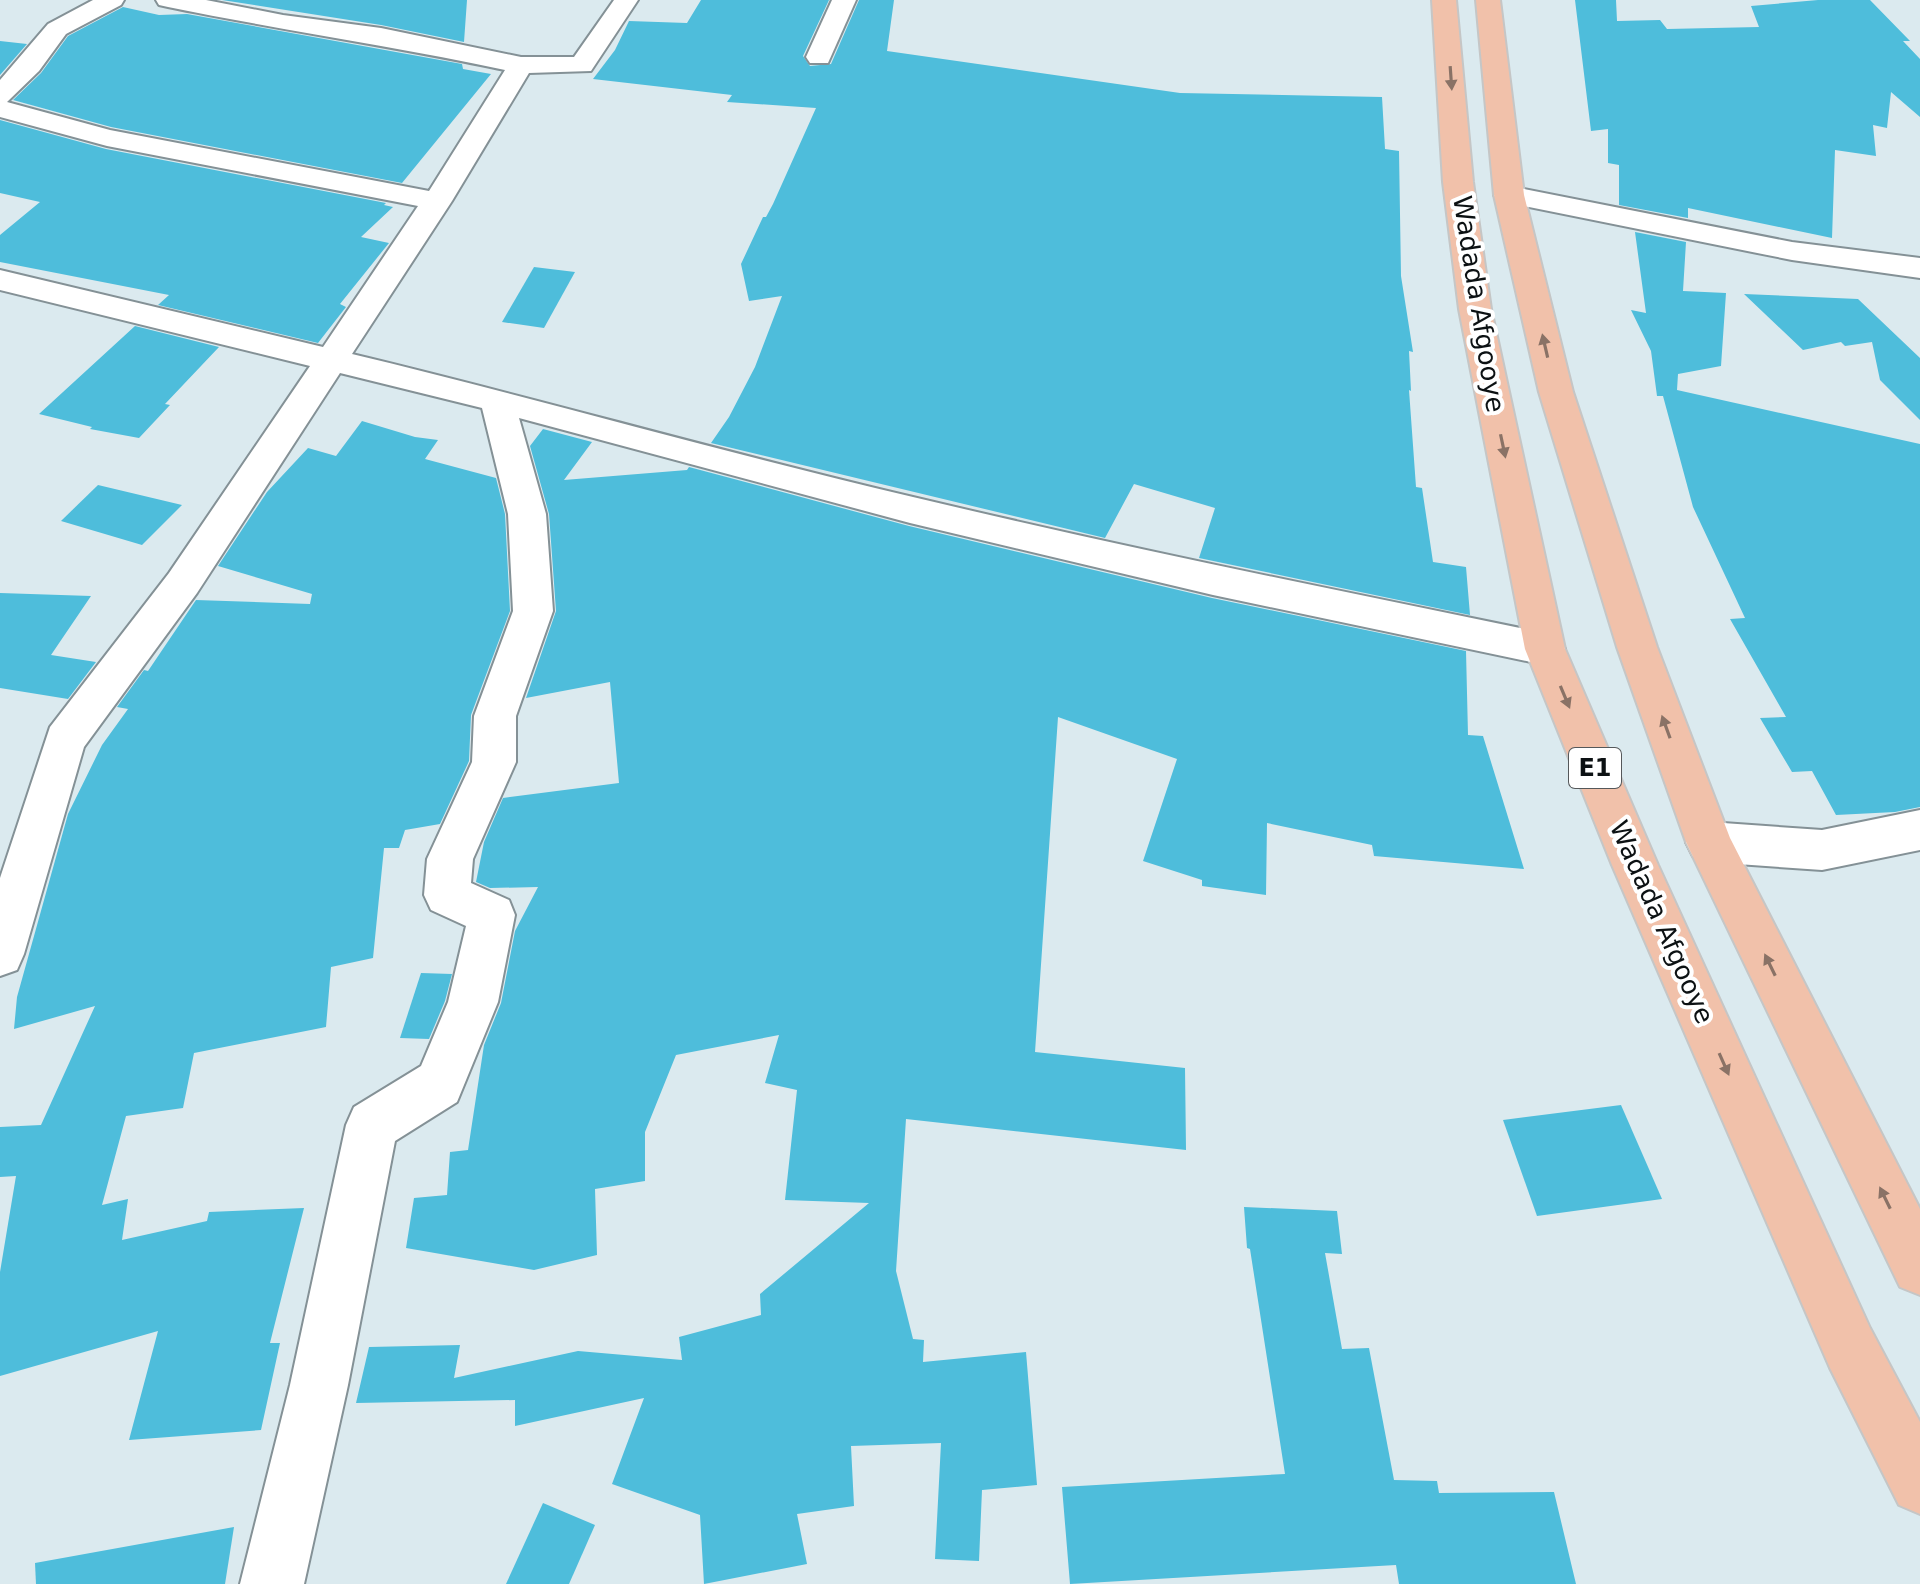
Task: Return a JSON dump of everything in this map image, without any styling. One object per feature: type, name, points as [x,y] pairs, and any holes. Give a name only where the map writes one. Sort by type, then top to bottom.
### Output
[{"type":"highway","name":"Wadada Afgooye","points":[[1444,0],[1458,182],[1475,309],[1545,649],[1635,865],[1850,1348],[1920,1484]]},
{"type":"highway","name":"Wadada Afgooye","points":[[1488,0],[1509,195],[1556,392],[1637,647],[1709,842],[1920,1267]]},
{"type":"street","points":[[0,96],[30,65],[57,29],[112,0]]},
{"type":"street","points":[[168,0],[283,23],[381,36],[521,65],[582,65],[626,0]]},
{"type":"street","points":[[819,57],[844,0]]},
{"type":"street","points":[[0,954],[65,740],[183,583],[437,201],[521,65]]},
{"type":"street","points":[[0,109],[107,138],[437,201]]},
{"type":"street","points":[[1509,195],[1792,251],[1920,268]]},
{"type":"street","points":[[0,280],[497,400],[925,514],[1213,580],[1545,649]]},
{"type":"street","points":[[272,1584],[319,1385],[372,1125],[439,1084],[473,1002],[492,915],[447,895],[450,859],[494,762],[495,716],[533,611],[527,514],[497,400]]},
{"type":"street","points":[[1709,842],[1822,850],[1920,830]]},
{"type":"building","points":[[222,0],[467,0],[464,42],[381,25]]},
{"type":"building","points":[[701,0],[829,0],[803,56],[810,66],[831,64],[859,0],[894,0],[887,51],[1180,93],[1382,97],[1385,149],[1399,151],[1401,276],[1413,352],[1409,351],[1409,390],[1416,487],[1422,488],[1433,562],[1466,567],[1470,615],[1199,558],[1215,508],[1134,484],[1105,538],[711,443],[729,417],[755,367],[782,296],[749,301],[741,264],[763,217],[773,204],[816,108],[727,102],[732,95],[593,79],[615,50],[629,21],[687,23]]},
{"type":"building","points":[[1575,0],[1616,0],[1617,21],[1660,20],[1667,29],[1759,27],[1751,6],[1818,0],[1870,0],[1910,41],[1903,41],[1920,59],[1920,117],[1891,92],[1887,128],[1873,125],[1876,156],[1835,150],[1832,238],[1688,208],[1688,218],[1619,205],[1619,165],[1608,163],[1608,129],[1591,131]]},
{"type":"building","points":[[123,7],[159,15],[187,14],[462,64],[463,69],[491,74],[402,183],[111,127],[13,100],[41,73],[68,36]]},
{"type":"building","points":[[0,41],[27,44],[0,75]]},
{"type":"building","points":[[0,120],[106,149],[386,203],[384,205],[393,207],[361,237],[389,243],[340,304],[346,307],[318,343],[158,305],[169,295],[0,262],[0,235],[40,202],[0,193]]},
{"type":"building","points":[[1635,232],[1686,242],[1683,291],[1726,293],[1721,366],[1678,374],[1677,390],[1920,444],[1920,807],[1895,812],[1836,815],[1812,771],[1792,772],[1760,718],[1786,717],[1730,619],[1745,618],[1693,507],[1663,396],[1657,396],[1651,351],[1631,310],[1646,313]]},
{"type":"building","points":[[534,267],[575,272],[544,328],[502,322]]},
{"type":"building","points":[[1744,294],[1858,299],[1920,358],[1920,420],[1880,380],[1872,342],[1845,346],[1841,342],[1803,350]]},
{"type":"building","points":[[135,326],[219,347],[165,404],[170,405],[139,438],[90,429],[92,427],[39,414]]},
{"type":"building","points":[[362,421],[415,437],[438,440],[425,459],[496,478],[505,514],[510,611],[471,715],[469,761],[440,824],[405,830],[399,848],[384,848],[373,958],[331,967],[326,1027],[194,1053],[183,1108],[126,1116],[102,1205],[128,1199],[122,1240],[207,1221],[209,1212],[304,1208],[270,1343],[280,1343],[261,1430],[129,1440],[158,1331],[0,1376],[0,1272],[16,1176],[0,1177],[0,1127],[41,1125],[95,1006],[14,1029],[17,997],[68,814],[102,745],[128,709],[117,707],[144,670],[148,671],[196,600],[310,604],[312,594],[218,566],[267,492],[308,448],[336,456]]},
{"type":"building","points":[[543,429],[592,442],[564,480],[687,470],[689,467],[909,526],[1212,598],[1466,651],[1468,735],[1483,736],[1524,869],[1374,856],[1372,845],[1267,823],[1266,895],[1202,886],[1202,880],[1143,861],[1177,759],[1058,717],[1035,1052],[1185,1068],[1186,1150],[906,1119],[896,1271],[913,1339],[924,1340],[923,1362],[1026,1352],[1037,1485],[982,1490],[979,1561],[935,1559],[941,1443],[851,1446],[854,1506],[797,1514],[807,1564],[704,1584],[700,1515],[612,1484],[644,1398],[515,1426],[515,1400],[356,1403],[369,1347],[460,1345],[454,1378],[578,1351],[682,1360],[679,1337],[761,1315],[760,1294],[869,1203],[785,1200],[797,1090],[765,1083],[779,1035],[676,1055],[645,1132],[645,1181],[595,1189],[597,1255],[534,1270],[406,1248],[414,1198],[447,1195],[450,1152],[468,1150],[484,1045],[501,1003],[515,931],[538,887],[490,888],[476,882],[484,842],[503,798],[619,783],[610,682],[526,698],[556,611],[549,514],[530,446]]},
{"type":"building","points":[[98,485],[182,505],[142,545],[61,521]]},
{"type":"building","points":[[0,593],[91,596],[51,655],[96,662],[68,699],[0,688]]},
{"type":"building","points":[[421,973],[452,974],[445,1001],[429,1039],[400,1038]]},
{"type":"building","points":[[1621,1105],[1662,1199],[1537,1216],[1503,1120]]},
{"type":"building","points":[[1244,1207],[1337,1211],[1342,1254],[1325,1253],[1342,1349],[1369,1348],[1394,1480],[1437,1481],[1439,1493],[1554,1492],[1576,1584],[1399,1584],[1396,1565],[1070,1584],[1062,1487],[1285,1474],[1250,1249],[1247,1248]]},
{"type":"building","points":[[543,1503],[595,1525],[569,1584],[506,1584]]},
{"type":"building","points":[[234,1527],[225,1584],[36,1584],[35,1563]]}]
